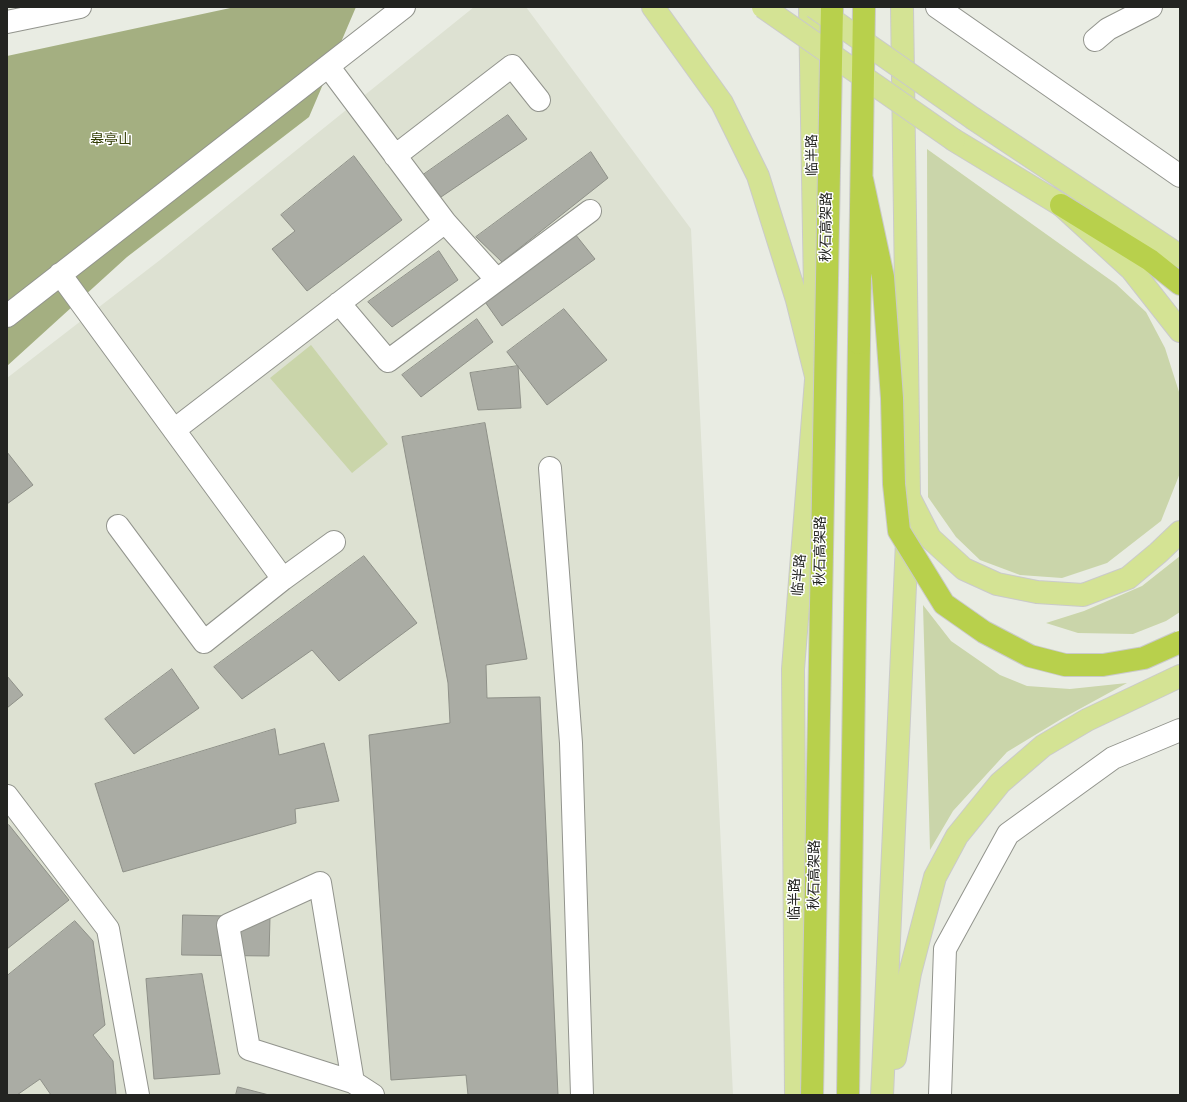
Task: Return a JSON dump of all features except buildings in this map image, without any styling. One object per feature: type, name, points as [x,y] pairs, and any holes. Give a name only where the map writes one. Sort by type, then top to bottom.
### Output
[{"type":"highway","name":"秋石高架路","points":[[812,1095],[832,7]]},
{"type":"highway","points":[[848,1095],[864,7]]},
{"type":"highway","points":[[862,179],[883,277],[892,398],[894,484],[899,531],[944,604],[984,632],[1030,656],[1065,665],[1103,665],[1144,658],[1180,642]]},
{"type":"highway","points":[[1060,205],[1150,260],[1180,284]]},
{"type":"main road","points":[[654,7],[722,103],[758,176],[797,300],[816,376]]},
{"type":"main road","points":[[763,7],[954,140],[1060,205],[1132,270],[1180,331]]},
{"type":"main road","name":"临半路","points":[[796,1095],[793,669],[816,376],[810,7]]},
{"type":"main road","points":[[814,7],[974,119],[1180,256]]},
{"type":"main road","points":[[882,1095],[909,497],[902,7]]},
{"type":"main road","points":[[909,497],[930,538],[964,568],[996,584],[1037,592],[1083,595],[1128,578],[1180,532]]},
{"type":"main road","points":[[889,1095],[910,973],[935,877],[957,836],[1000,783],[1042,746],[1087,720],[1180,676]]},
{"type":"street","points":[[7,22],[80,7]]},
{"type":"street","points":[[7,316],[404,7]]},
{"type":"street","points":[[937,7],[1180,176]]},
{"type":"street","points":[[1095,40],[1108,29],[1151,7]]},
{"type":"street","points":[[328,66],[445,222],[497,280]]},
{"type":"street","points":[[395,156],[512,66],[539,100]]},
{"type":"street","points":[[340,303],[388,361],[590,211]]},
{"type":"street","points":[[174,430],[445,222]]},
{"type":"street","points":[[60,274],[283,579]]},
{"type":"street","points":[[550,468],[571,743],[582,1095]]},
{"type":"street","points":[[118,526],[204,642],[283,579],[334,542]]},
{"type":"street","points":[[940,1095],[945,949],[1008,834],[1113,758],[1180,730]]},
{"type":"street","points":[[10,805],[108,929],[138,1095]]},
{"type":"street","points":[[354,1082],[320,883],[228,925],[249,1049],[354,1082],[373,1095]]},
{"type":"shaded area","points":[[474,7],[526,7],[691,229],[733,1095],[7,1095],[7,378],[160,260]]},
{"type":"green space","name":"皋亭山","points":[[235,7],[356,7],[309,117],[127,257],[7,366],[7,56]]},
{"type":"green space","points":[[927,149],[1116,284],[1146,312],[1165,348],[1180,395],[1180,473],[1161,521],[1107,563],[1062,578],[1020,575],[980,560],[956,537],[928,497]]},
{"type":"green space","points":[[311,345],[388,444],[352,473],[270,378]]},
{"type":"green space","points":[[1180,556],[1180,612],[1166,621],[1133,634],[1078,633],[1046,623],[1084,611],[1142,586]]},
{"type":"green space","points":[[923,605],[951,641],[1000,675],[1027,686],[1070,689],[1127,683],[1063,718],[1007,752],[953,811],[930,850]]}]
